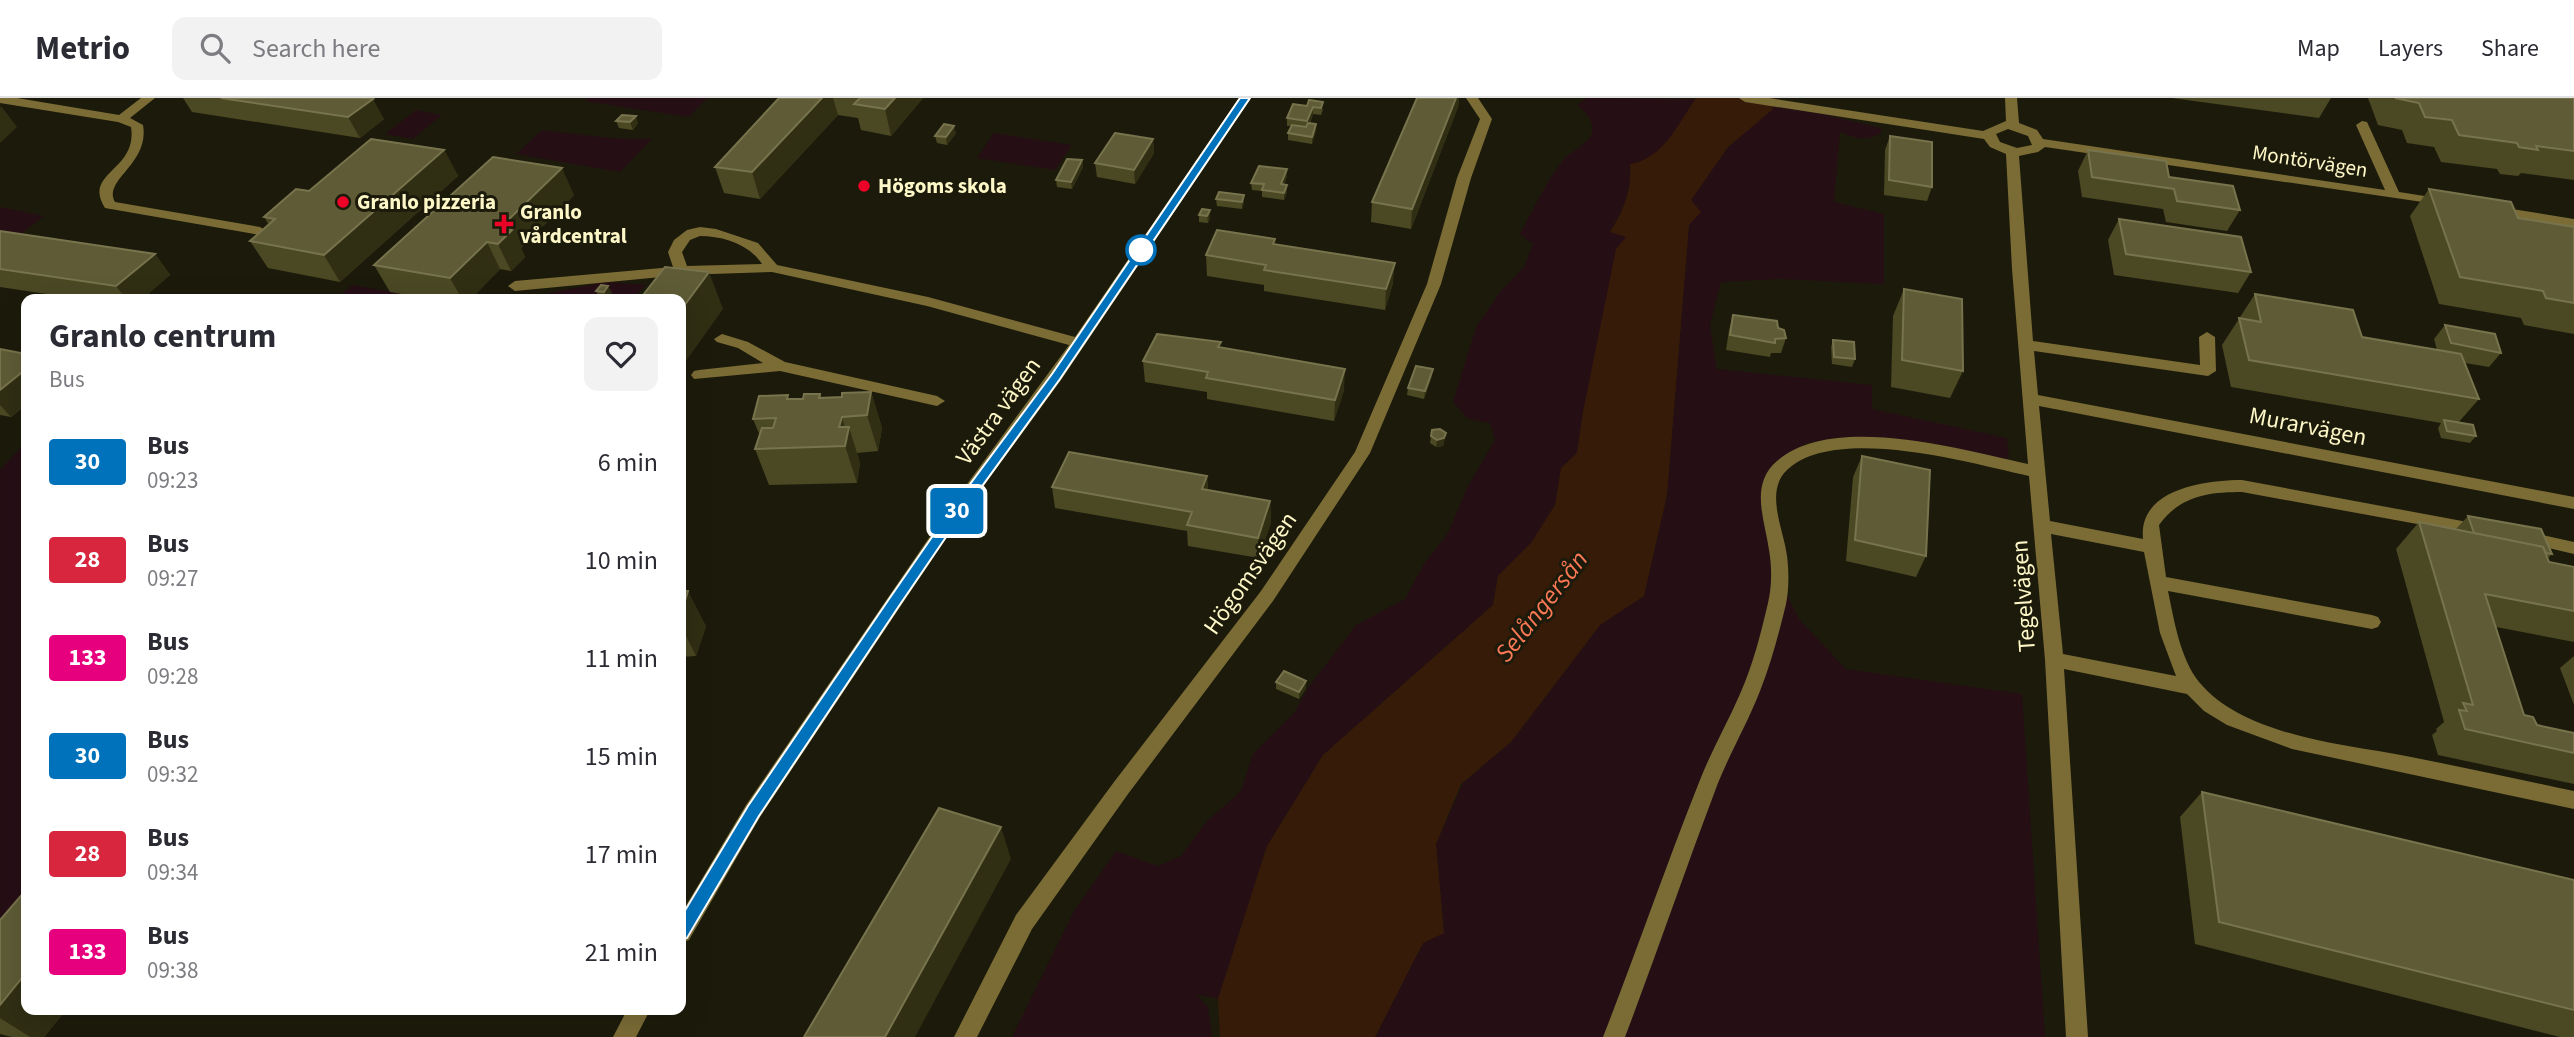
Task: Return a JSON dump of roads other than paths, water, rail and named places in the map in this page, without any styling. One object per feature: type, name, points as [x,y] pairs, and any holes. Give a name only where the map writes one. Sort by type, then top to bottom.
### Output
[{"type":"street","points":[[121,118],[149,98]]},
{"type":"street","name":"Västra vägen","points":[[686,925],[754,811],[954,514],[1078,343],[1245,98]]},
{"type":"street","name":"Högomsvägen","points":[[965,1037],[1024,922],[1121,788],[1267,596],[1362,453],[1434,284],[1464,178],[1486,118],[1472,98]]},
{"type":"street","points":[[1745,98],[1989,136],[1996,145],[2012,152],[2036,150],[2040,142],[2032,133],[2013,126],[1993,128],[1989,136]]},
{"type":"street","points":[[2011,98],[2013,126]]},
{"type":"street","points":[[0,99],[121,118],[137,125],[141,137],[138,149],[105,187],[104,195],[110,205],[260,231]]},
{"type":"street","points":[[2362,125],[2394,195]]},
{"type":"street","name":"Montörvägen","points":[[2040,142],[2458,205]]},
{"type":"street","name":"Tegelvägen","points":[[2012,152],[2019,269],[2054,660],[2077,1037]]},
{"type":"street","points":[[2484,209],[2574,223]]},
{"type":"street","points":[[682,271],[675,252],[679,242],[687,234],[711,230],[748,243],[759,250],[772,268]]},
{"type":"street","points":[[515,286],[682,271],[772,268],[928,302],[1078,343]]},
{"type":"street","points":[[2027,345],[2208,371],[2207,337]]},
{"type":"street","points":[[722,339],[743,345],[780,366],[937,401]]},
{"type":"street","points":[[699,375],[780,366]]},
{"type":"street","name":"Murarvägen","points":[[2032,399],[2574,502]]},
{"type":"street","points":[[1614,1037],[1717,761],[1749,695],[1765,652],[1779,597],[1779,559],[1767,494],[1773,477],[1782,464],[1799,453],[1821,445],[1875,443],[1907,445],[2038,472]]},
{"type":"street","points":[[2574,548],[2242,486],[2212,485],[2189,491],[2169,501],[2158,511],[2150,524],[2152,547],[2181,669],[2191,687],[2225,714],[2279,738],[2574,800]]},
{"type":"street","points":[[2044,526],[2152,547]]},
{"type":"street","points":[[2160,583],[2372,622]]},
{"type":"street","points":[[2054,660],[2191,687]]},
{"type":"street","points":[[624,1037],[636,1015]]},
{"type":"water","name":"Selångersån","points":[[1696,98],[1775,98],[1772,110],[1728,147],[1691,200],[1701,212],[1689,225],[1667,495],[1644,596],[1600,625],[1511,742],[1461,784],[1436,844],[1444,933],[1423,943],[1375,1037],[1220,1037],[1218,999],[1267,846],[1323,755],[1493,605],[1498,576],[1531,543],[1555,505],[1561,468],[1577,453],[1616,249],[1626,237],[1610,232],[1626,200],[1630,164],[1642,161],[1661,148]]},
{"type":"place","name":"Högoms skola","points":[[864,186]]},
{"type":"place","name":"Granlo pizzeria","points":[[343,202]]},
{"type":"place","name":"Granlo vårdcentral","points":[[504,224]]}]
